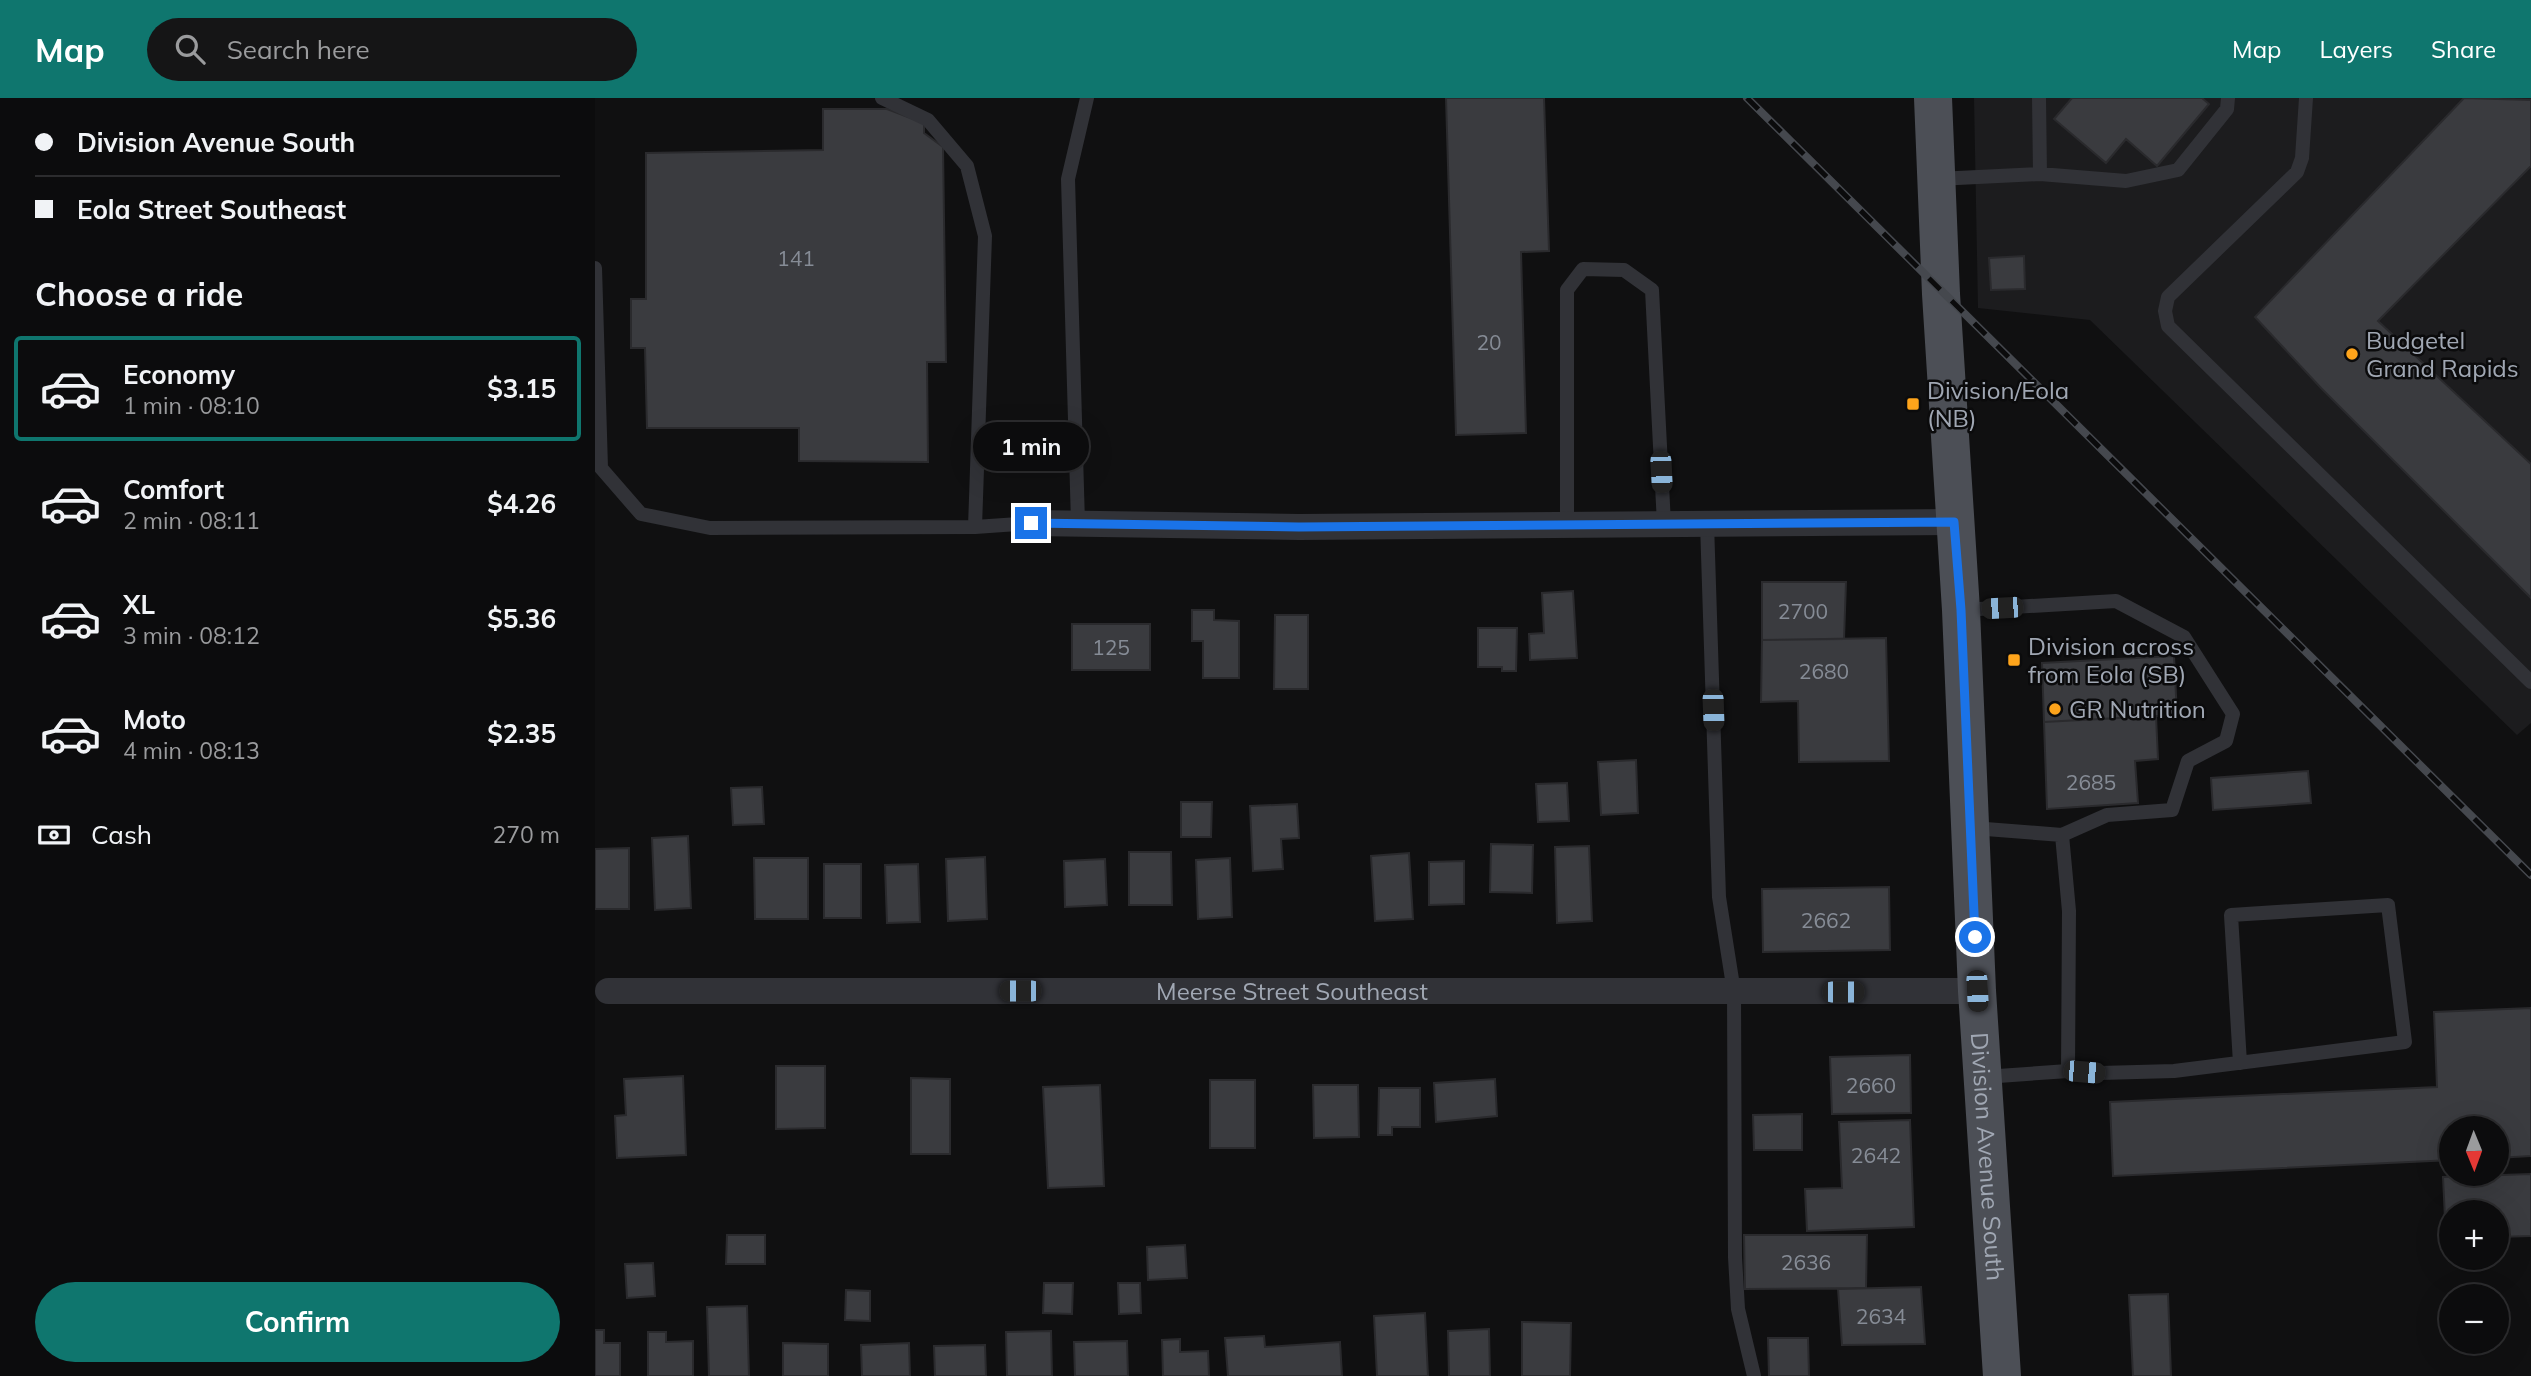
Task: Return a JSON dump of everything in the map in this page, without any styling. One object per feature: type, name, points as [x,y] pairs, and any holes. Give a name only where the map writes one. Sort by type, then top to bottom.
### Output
[{"type":"main road","name":"Division Avenue South","points":[[1933,98],[1954,522],[1961,610],[1977,991],[2002,1376]]},
{"type":"street","points":[[1031,523],[1299,527],[1954,522]]},
{"type":"street","name":"Meerse Street Southeast","points":[[608,990],[1977,991]]},
{"type":"lane","points":[[882,98],[928,120],[967,166],[985,236],[975,527]]},
{"type":"lane","points":[[1078,523],[1068,179],[1087,98]]},
{"type":"lane","points":[[2039,98],[2040,174]]},
{"type":"lane","points":[[1936,179],[2040,174],[2126,181],[2178,170],[2227,109],[2228,98]]},
{"type":"lane","points":[[2307,98],[2302,158],[2297,172],[2168,297],[2165,311],[2168,326],[2531,682]]},
{"type":"lane","points":[[595,268],[600,468],[642,514],[711,528],[975,527],[1031,523]]},
{"type":"lane","points":[[1567,524],[1567,290],[1583,269],[1624,270],[1652,290],[1664,524]]},
{"type":"lane","points":[[1707,523],[1719,897],[1734,992],[1735,1257],[1738,1309],[1754,1376]]},
{"type":"lane","points":[[1961,610],[2116,601],[2184,637],[2233,714],[2226,741],[2189,761],[2172,810],[2107,815],[2062,835],[1971,828]]},
{"type":"lane","points":[[2062,835],[2069,911],[2068,1070]]},
{"type":"lane","points":[[1982,1077],[2068,1070],[2100,1073],[2174,1071],[2239,1063],[2405,1042],[2388,905],[2231,915],[2239,1063]]},
{"type":"shaded area","points":[[1974,98],[2531,98],[2531,723],[2517,735],[2090,320],[1978,308]]},
{"type":"building","points":[[1446,98],[1544,98],[1549,251],[1521,252],[1526,433],[1456,435]]},
{"type":"building","points":[[2072,98],[2202,98],[2209,104],[2157,166],[2126,139],[2106,163],[2054,119]]},
{"type":"building","name":"Budgetel Grand Rapids","points":[[2464,98],[2531,100],[2531,166],[2378,321],[2531,464],[2531,598],[2321,388],[2255,317]]},
{"type":"building","points":[[823,109],[887,109],[924,123],[924,133],[943,147],[946,362],[927,362],[928,462],[799,461],[799,428],[647,428],[645,348],[631,348],[631,299],[646,299],[646,153],[823,150]]},
{"type":"building","points":[[2024,256],[2025,289],[1991,290],[1989,258]]},
{"type":"building","points":[[1762,582],[1846,582],[1844,639],[1762,640]]},
{"type":"building","points":[[1573,591],[1577,658],[1530,660],[1529,634],[1544,633],[1542,593]]},
{"type":"building","points":[[1192,610],[1214,610],[1214,620],[1239,621],[1239,678],[1203,678],[1203,641],[1192,641]]},
{"type":"building","points":[[1275,615],[1308,615],[1308,689],[1274,689]]},
{"type":"building","points":[[1072,624],[1150,624],[1150,670],[1072,670]]},
{"type":"building","points":[[1478,628],[1517,628],[1516,671],[1502,671],[1502,667],[1478,667]]},
{"type":"building","points":[[1886,638],[1889,761],[1799,762],[1798,701],[1761,702],[1762,640]]},
{"type":"building","points":[[2174,656],[2177,715],[2044,722],[2042,663]]},
{"type":"building","points":[[2156,716],[2158,759],[2135,761],[2138,803],[2047,809],[2044,722]]},
{"type":"building","points":[[1636,760],[1638,813],[1601,815],[1598,762]]},
{"type":"building","points":[[2308,771],[2311,803],[2213,810],[2211,778]]},
{"type":"building","points":[[1567,783],[1569,821],[1538,822],[1536,784]]},
{"type":"building","points":[[762,787],[764,824],[733,825],[731,788]]},
{"type":"building","points":[[1181,802],[1212,802],[1211,837],[1181,837]]},
{"type":"building","points":[[1297,804],[1299,838],[1281,839],[1283,869],[1253,871],[1250,806]]},
{"type":"building","points":[[688,836],[691,908],[655,910],[652,838]]},
{"type":"building","points":[[1491,844],[1533,845],[1532,893],[1490,892]]},
{"type":"building","points":[[1589,846],[1592,921],[1557,923],[1555,847]]},
{"type":"building","points":[[629,848],[629,909],[595,909],[595,849]]},
{"type":"building","points":[[1129,852],[1171,852],[1172,905],[1129,905]]},
{"type":"building","points":[[1409,853],[1413,919],[1375,921],[1371,856]]},
{"type":"building","points":[[985,857],[987,919],[948,921],[946,859]]},
{"type":"building","points":[[754,858],[808,858],[808,919],[755,919]]},
{"type":"building","points":[[1230,858],[1232,917],[1198,919],[1196,860]]},
{"type":"building","points":[[1105,859],[1107,905],[1065,907],[1064,861]]},
{"type":"building","points":[[1464,861],[1464,904],[1429,905],[1429,862]]},
{"type":"building","points":[[824,864],[861,864],[861,918],[824,918]]},
{"type":"building","points":[[918,864],[920,922],[887,923],[885,865]]},
{"type":"building","points":[[1889,887],[1890,950],[1763,952],[1762,889]]},
{"type":"building","points":[[2531,1008],[2531,1156],[2509,1157],[2509,1116],[2439,1116],[2439,1161],[2113,1176],[2110,1102],[2437,1087],[2434,1012]]},
{"type":"building","points":[[1910,1055],[1911,1113],[1832,1114],[1830,1057]]},
{"type":"building","points":[[776,1066],[825,1066],[825,1128],[776,1129]]},
{"type":"building","points":[[683,1076],[686,1155],[617,1158],[615,1116],[626,1115],[624,1079]]},
{"type":"building","points":[[911,1078],[950,1079],[950,1154],[911,1154]]},
{"type":"building","points":[[1495,1079],[1497,1116],[1436,1122],[1434,1083]]},
{"type":"building","points":[[1210,1080],[1255,1080],[1255,1148],[1210,1148]]},
{"type":"building","points":[[1100,1085],[1104,1186],[1048,1188],[1043,1087]]},
{"type":"building","points":[[1313,1085],[1358,1085],[1359,1137],[1314,1138]]},
{"type":"building","points":[[1379,1088],[1420,1088],[1420,1127],[1392,1127],[1392,1135],[1378,1135]]},
{"type":"building","points":[[1802,1114],[1802,1150],[1754,1150],[1753,1115]]},
{"type":"building","points":[[1910,1120],[1914,1227],[1807,1231],[1805,1189],[1842,1188],[1839,1122]]},
{"type":"building","points":[[2531,1174],[2531,1236],[2509,1237],[2509,1200],[2444,1200],[2443,1186],[2509,1186],[2509,1175]]},
{"type":"building","points":[[727,1235],[765,1235],[765,1264],[726,1264]]},
{"type":"building","points":[[1744,1235],[1867,1235],[1866,1288],[1745,1289]]},
{"type":"building","points":[[1185,1245],[1187,1278],[1148,1280],[1147,1247]]},
{"type":"building","points":[[653,1263],[655,1296],[627,1298],[625,1264]]},
{"type":"building","points":[[1044,1283],[1073,1283],[1072,1314],[1043,1313]]},
{"type":"building","points":[[1118,1283],[1140,1283],[1141,1313],[1119,1314]]},
{"type":"building","points":[[1921,1287],[1925,1344],[1842,1345],[1838,1289]]},
{"type":"building","points":[[846,1290],[870,1291],[870,1321],[845,1320]]},
{"type":"building","points":[[2168,1294],[2171,1376],[2133,1376],[2129,1295]]},
{"type":"building","points":[[747,1306],[749,1376],[709,1376],[707,1307]]},
{"type":"building","points":[[1425,1313],[1428,1376],[1377,1376],[1374,1316]]},
{"type":"building","points":[[1522,1322],[1571,1323],[1570,1376],[1522,1376]]},
{"type":"building","points":[[1489,1329],[1490,1376],[1449,1376],[1448,1331]]},
{"type":"building","points":[[595,1330],[604,1330],[604,1343],[620,1343],[620,1376],[595,1376]]},
{"type":"building","points":[[1051,1331],[1052,1376],[1007,1376],[1006,1332]]},
{"type":"building","points":[[648,1332],[666,1332],[666,1342],[693,1341],[693,1376],[648,1376]]},
{"type":"building","points":[[1264,1336],[1265,1347],[1340,1342],[1342,1376],[1228,1376],[1225,1338]]},
{"type":"building","points":[[1768,1338],[1808,1338],[1809,1376],[1769,1376]]},
{"type":"building","points":[[1180,1339],[1180,1352],[1208,1351],[1209,1376],[1163,1376],[1162,1340]]},
{"type":"building","points":[[1127,1341],[1128,1376],[1075,1376],[1074,1342]]},
{"type":"building","points":[[783,1343],[828,1344],[828,1376],[783,1376]]},
{"type":"building","points":[[909,1343],[910,1376],[862,1376],[861,1345]]},
{"type":"building","points":[[985,1345],[986,1376],[935,1376],[934,1346]]},
{"type":"railway","points":[[1747,98],[2531,875]]},
{"type":"place","name":"Budgetel Grand Rapids","points":[[2352,354]]},
{"type":"place","name":"Division/Eola (NB)","points":[[1913,404]]},
{"type":"place","name":"Division across from Eola (SB)","points":[[2014,660]]},
{"type":"place","name":"GR Nutrition","points":[[2055,709]]},
{"type":"route","points":[[1031,523],[1299,527],[1954,522],[1961,610],[1975,937]]}]
